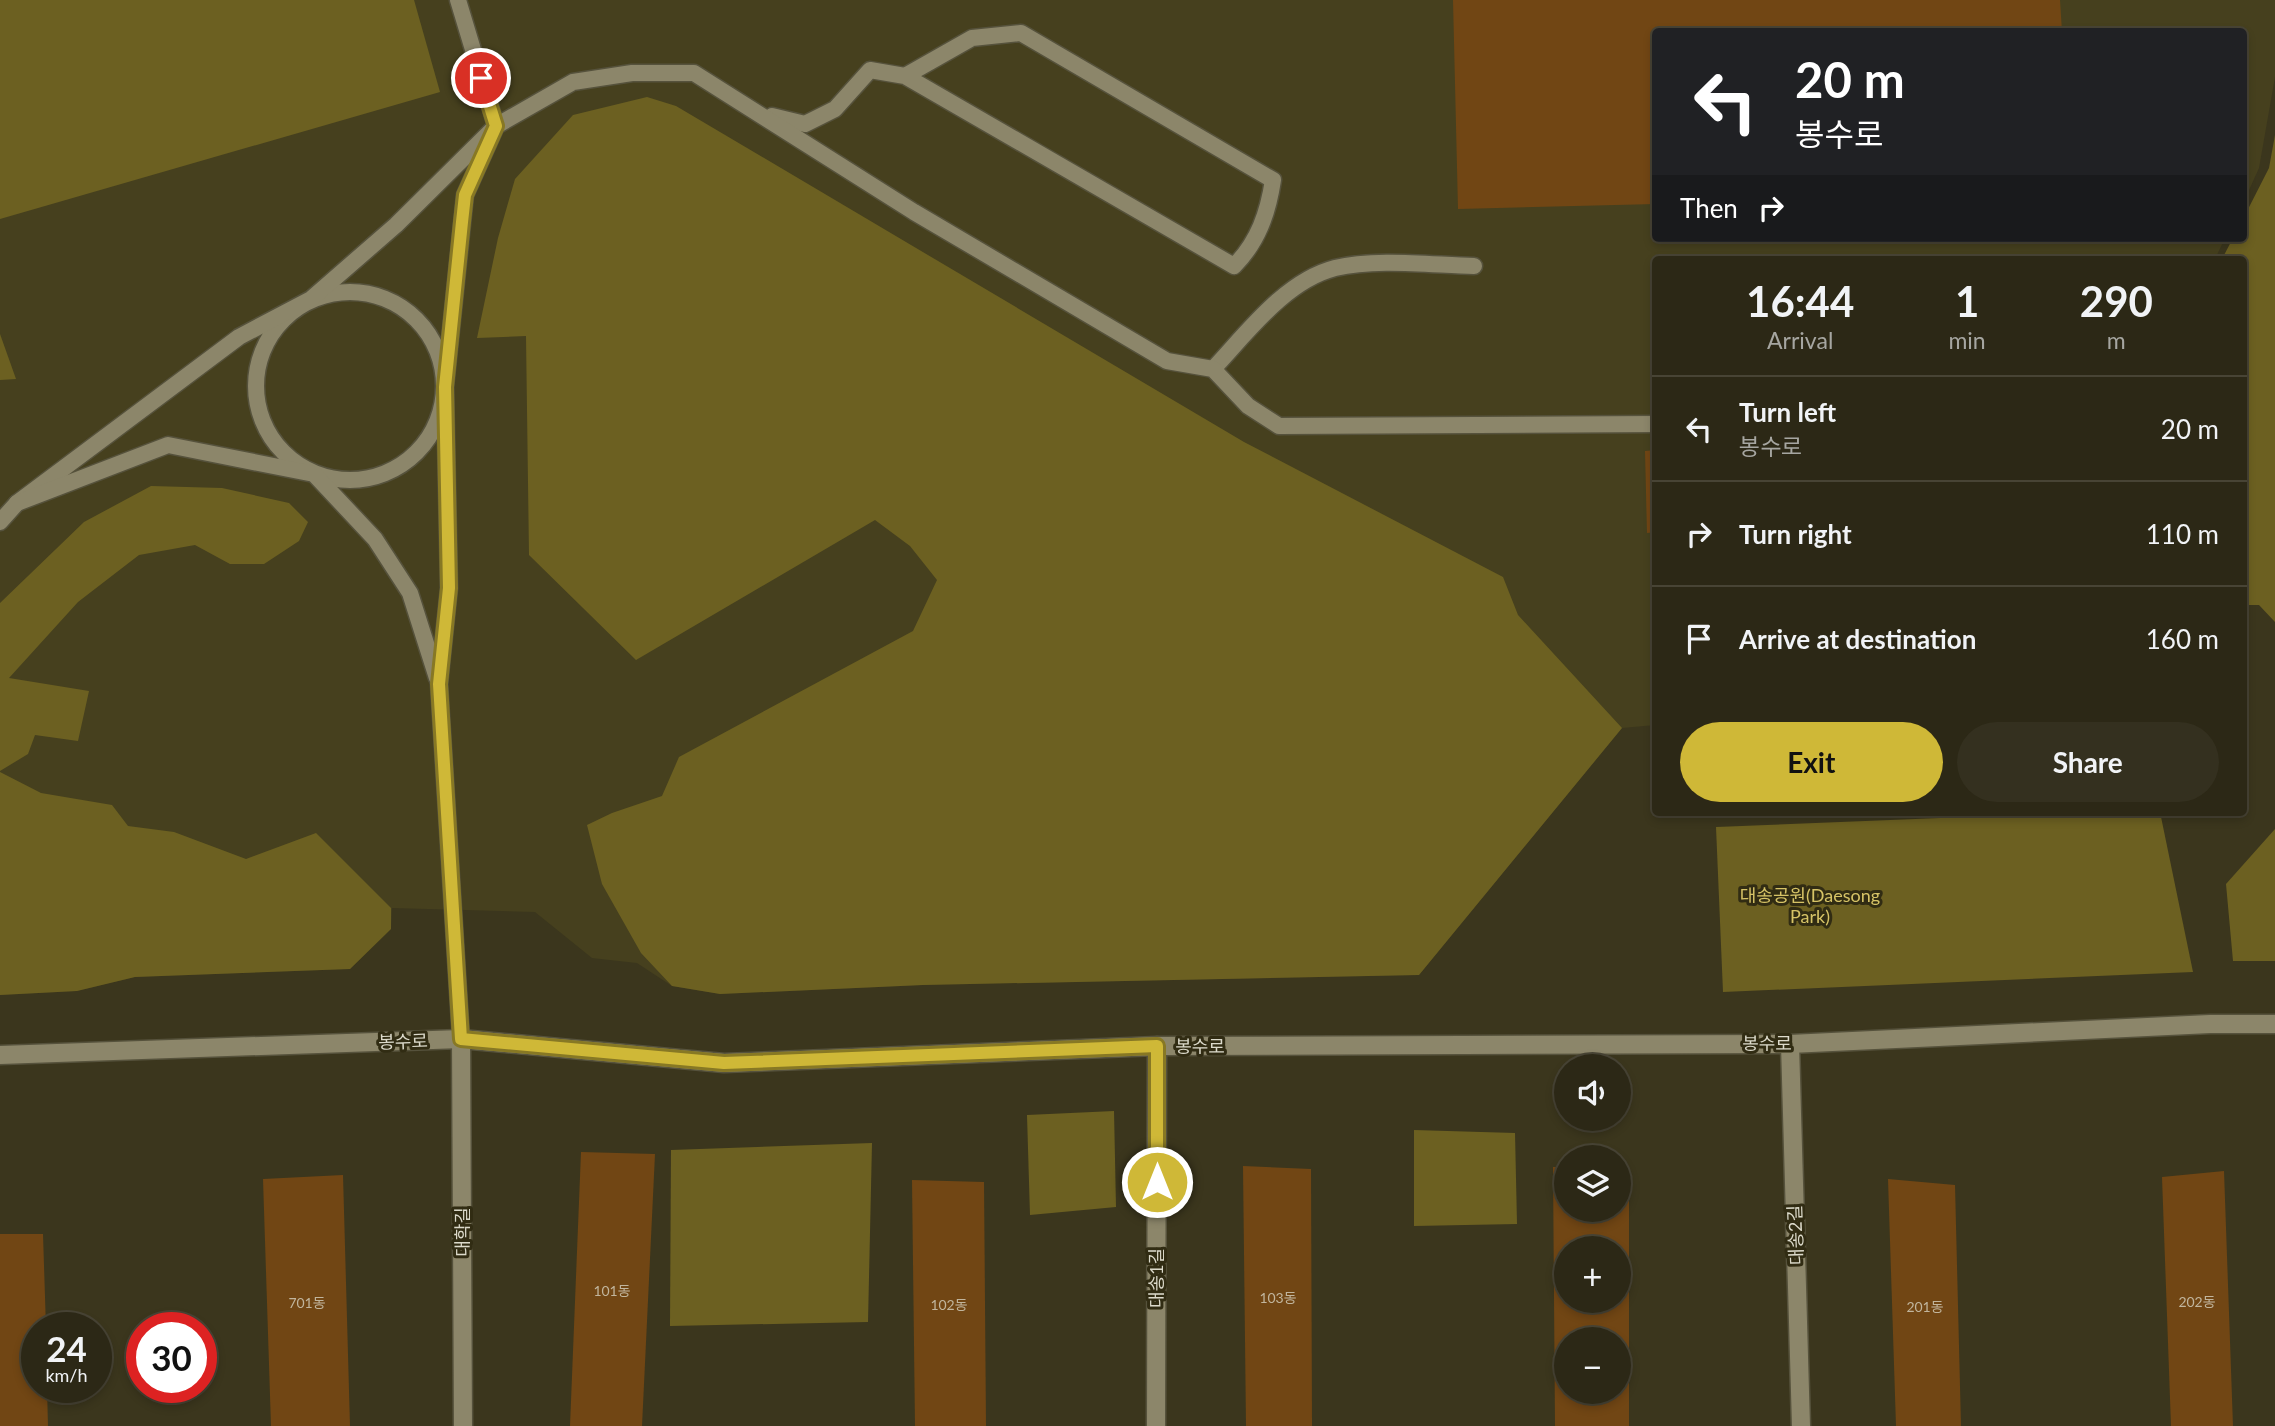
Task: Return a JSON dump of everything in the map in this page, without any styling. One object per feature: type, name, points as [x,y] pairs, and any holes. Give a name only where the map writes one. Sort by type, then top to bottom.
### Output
[{"type":"main road","name":"봉수로","points":[[0,1055],[461,1039],[724,1063],[1157,1046],[1790,1044],[2210,1024],[2275,1024]]},
{"type":"main road","name":"대학길","points":[[461,1039],[463,1426]]},
{"type":"main road","name":"대송2길","points":[[1790,1044],[1801,1426]]},
{"type":"main road","name":"대송1길","points":[[1156,1426],[1157,1046]]},
{"type":"lane","points":[[18,503],[168,445],[344,481],[371,479],[400,467],[424,446],[439,418],[445,387],[465,195],[496,126],[458,0]]},
{"type":"lane","points":[[759,114],[805,124],[835,109],[870,70],[905,76],[1234,265],[1251,249],[1269,206],[1273,180],[1020,33],[972,38],[905,76]]},
{"type":"lane","points":[[439,684],[410,593],[375,539],[314,474],[287,458],[268,433],[257,404],[256,372],[265,341],[285,316],[311,299],[396,225],[496,126],[573,82],[632,73],[694,73],[914,212],[1167,361],[1213,369],[1248,406],[1279,426],[1652,424]]},
{"type":"lane","points":[[1213,369],[1288,292],[1332,268],[1355,264],[1474,266]]},
{"type":"lane","points":[[0,522],[18,503],[239,337],[311,299],[342,291],[374,294],[402,307],[426,328],[440,356],[445,387],[449,588],[439,684],[461,1039]]},
{"type":"shaded area","points":[[0,0],[2275,0],[2275,77],[2259,168],[2247,194],[2247,28],[1652,28],[1652,242],[2223,242],[2216,256],[1652,256],[1652,725],[1622,728],[1419,975],[923,985],[720,994],[672,986],[637,963],[592,958],[535,912],[392,908],[391,929],[350,969],[135,977],[77,991],[0,995]]},
{"type":"green space","points":[[0,0],[414,0],[440,92],[0,219]]},
{"type":"green space","points":[[647,97],[676,106],[1244,442],[1503,577],[1518,615],[1622,728],[1419,975],[923,985],[720,994],[672,986],[641,953],[602,884],[587,825],[612,813],[662,796],[679,757],[913,631],[937,580],[910,546],[875,520],[636,660],[529,555],[526,336],[477,338],[498,238],[515,179],[573,115]]},
{"type":"green space","points":[[2275,135],[2275,622],[2259,605],[2247,605],[2247,256],[2224,256],[2231,242],[2247,242],[2247,211],[2269,168]]},
{"type":"green space","points":[[0,334],[16,379],[0,380]]},
{"type":"green space","points":[[151,486],[222,488],[289,503],[308,522],[299,541],[264,564],[230,564],[195,545],[139,555],[78,602],[9,678],[89,691],[78,741],[35,735],[28,754],[0,771],[0,603],[84,522]]},
{"type":"green space","points":[[0,772],[41,793],[112,805],[128,826],[174,832],[246,859],[316,833],[391,908],[391,929],[350,969],[135,977],[77,991],[0,995]]},
{"type":"green space","name":"대송공원(Daesong Park)","points":[[1991,816],[2161,816],[2193,972],[1723,992],[1716,827]]},
{"type":"green space","points":[[2275,829],[2275,961],[2233,961],[2226,884]]},
{"type":"green space","points":[[1114,1111],[1116,1207],[1030,1215],[1027,1115]]},
{"type":"green space","points":[[1414,1130],[1515,1133],[1517,1224],[1414,1226]]},
{"type":"green space","points":[[872,1143],[868,1322],[670,1326],[671,1150]]},
{"type":"building","points":[[1453,0],[2060,0],[2062,28],[1652,28],[1652,204],[1458,209]]},
{"type":"building","points":[[1652,450],[1652,532],[1647,533],[1645,451]]},
{"type":"building","points":[[581,1152],[655,1154],[642,1426],[570,1426]]},
{"type":"building","points":[[1243,1166],[1311,1169],[1312,1426],[1246,1426]]},
{"type":"building","points":[[1553,1167],[1554,1222],[1629,1222],[1629,1236],[1554,1236],[1554,1296]]},
{"type":"building","points":[[2224,1171],[2233,1426],[2171,1426],[2162,1177]]},
{"type":"building","points":[[343,1175],[350,1426],[271,1426],[263,1179]]},
{"type":"building","points":[[1888,1179],[1955,1185],[1961,1426],[1896,1426]]},
{"type":"building","points":[[912,1180],[984,1182],[986,1426],[915,1426]]},
{"type":"building","points":[[0,1234],[43,1234],[45,1312],[21,1312],[21,1403],[47,1403],[48,1426],[0,1426]]},
{"type":"building","points":[[1554,1313],[1629,1313],[1629,1327],[1554,1327]]},
{"type":"building","points":[[1555,1404],[1629,1404],[1629,1426],[1555,1426]]},
{"type":"route","points":[[481,78],[496,126],[465,195],[445,387],[449,588],[439,684],[461,1039],[724,1063],[1157,1046],[1157,1182]]}]
